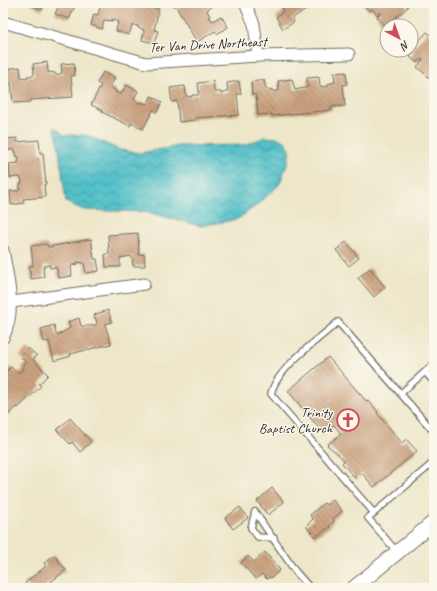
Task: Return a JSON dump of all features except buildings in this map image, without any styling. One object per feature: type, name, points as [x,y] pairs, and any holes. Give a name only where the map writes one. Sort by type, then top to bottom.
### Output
[{"type":"street","points":[[245,3],[254,24],[258,56]]},
{"type":"street","name":"Ter Van Drive Northeast","points":[[3,22],[146,63],[258,56],[349,54]]},
{"type":"street","points":[[3,250],[12,302],[8,329],[3,338]]},
{"type":"street","points":[[12,302],[144,284]]},
{"type":"street","points":[[354,588],[434,522]]},
{"type":"lane","points":[[374,513],[271,394],[272,388],[281,372],[338,322],[434,432]]},
{"type":"lane","points":[[401,393],[434,364]]},
{"type":"lane","points":[[425,372],[434,382]]},
{"type":"lane","points":[[398,552],[368,518],[434,462]]},
{"type":"lane","points":[[274,538],[258,537],[254,533],[251,528],[255,512],[274,538],[295,571],[310,588]]},
{"type":"water","points":[[55,127],[64,135],[86,135],[120,150],[140,153],[179,146],[245,145],[265,137],[278,138],[286,142],[290,149],[288,162],[279,185],[258,204],[238,219],[201,226],[146,212],[84,210],[66,202],[57,136],[54,129]]},
{"type":"place","name":"Trinity Baptist Church","points":[[348,420]]}]
